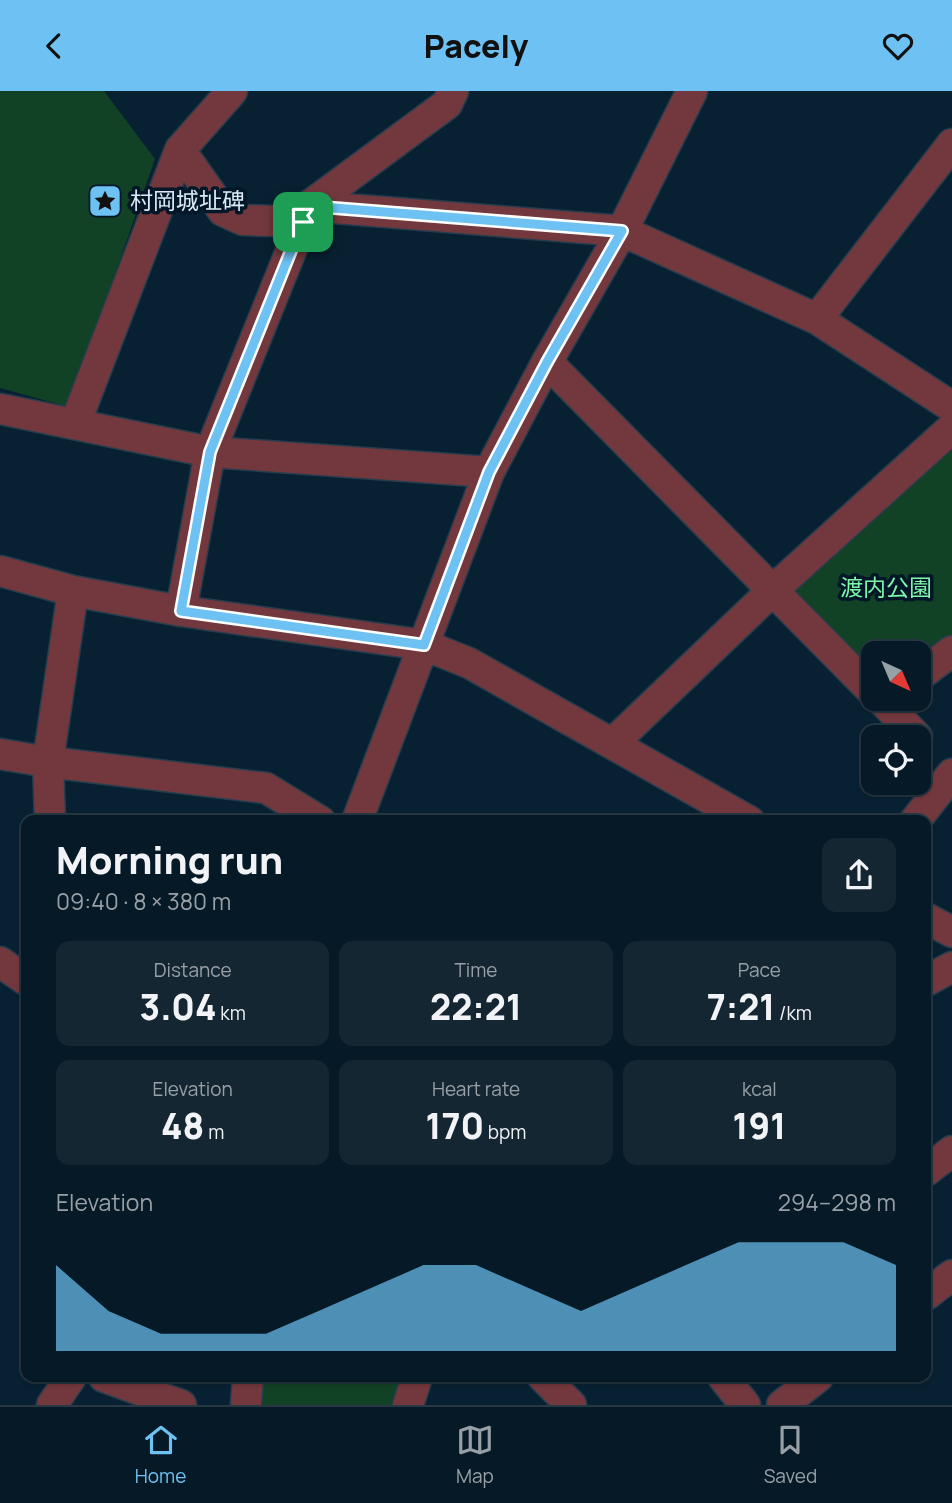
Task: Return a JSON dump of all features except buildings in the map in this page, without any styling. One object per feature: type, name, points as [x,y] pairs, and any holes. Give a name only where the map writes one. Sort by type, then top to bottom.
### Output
[{"type":"street","points":[[75,424],[180,150],[232,91]]},
{"type":"street","points":[[181,611],[210,452],[306,214],[447,104],[453,91]]},
{"type":"street","points":[[360,815],[489,472],[547,362],[622,231],[692,91]]},
{"type":"street","points":[[817,319],[952,144]]},
{"type":"street","points":[[180,150],[223,211],[243,220],[306,214],[622,231],[817,319],[952,407]]},
{"type":"street","points":[[547,362],[861,677]]},
{"type":"street","points":[[0,409],[210,452],[489,472]]},
{"type":"street","points":[[613,743],[773,590],[952,428]]},
{"type":"street","points":[[0,571],[73,591],[181,611],[424,645],[469,663],[739,815]]},
{"type":"street","points":[[50,815],[48,762],[73,591]]},
{"type":"street","points":[[931,667],[952,651]]},
{"type":"street","points":[[894,711],[906,725]]},
{"type":"street","points":[[920,815],[952,773],[931,751]]},
{"type":"street","points":[[0,754],[266,788],[310,815]]},
{"type":"street","points":[[931,921],[952,932]]},
{"type":"street","points":[[0,962],[21,976]]},
{"type":"street","points":[[931,978],[952,967]]},
{"type":"street","points":[[931,1167],[952,1151]]},
{"type":"street","points":[[931,1291],[952,1275]]},
{"type":"street","points":[[52,1405],[68,1382]]},
{"type":"street","points":[[118,1382],[181,1405]]},
{"type":"street","points":[[246,1405],[248,1382]]},
{"type":"street","points":[[408,1405],[415,1382]]},
{"type":"street","points":[[727,1382],[745,1405]]},
{"type":"street","points":[[782,1405],[812,1382]]},
{"type":"green space","points":[[0,91],[104,91],[155,159],[69,407],[0,388]]},
{"type":"green space","name":"渡内公園","points":[[952,442],[952,637],[931,653],[931,641],[861,641],[861,663],[789,589]]},
{"type":"green space","points":[[257,1382],[404,1382],[397,1405],[255,1405]]},
{"type":"place","name":"村岡城址碑","points":[[105,201]]},
{"type":"route","points":[[309,206],[622,231],[547,362],[489,472],[424,645],[181,611],[210,452],[303,222],[309,206]]}]
